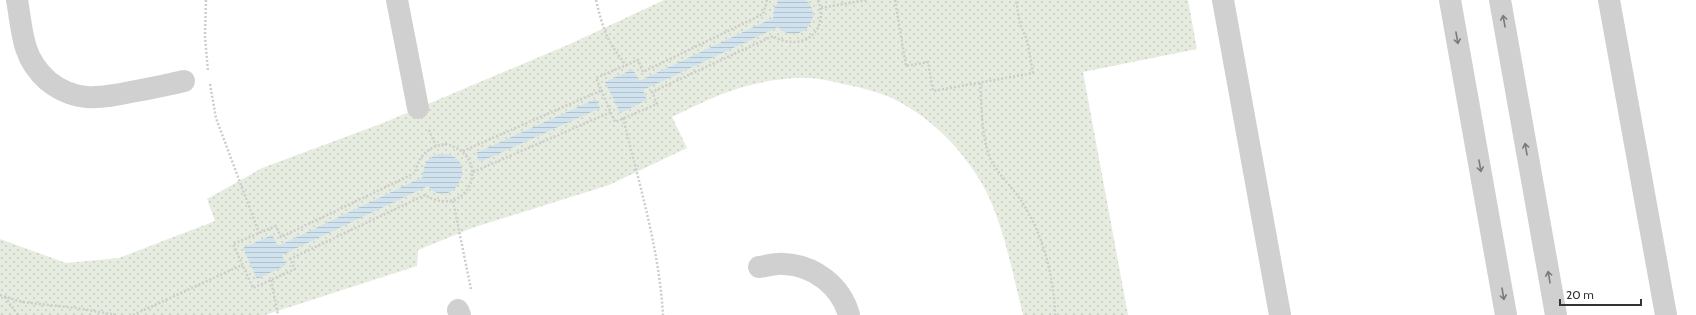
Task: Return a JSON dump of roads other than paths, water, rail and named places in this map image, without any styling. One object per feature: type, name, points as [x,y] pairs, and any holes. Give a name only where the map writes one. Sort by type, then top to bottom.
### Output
[{"type":"street","points":[[17,0],[26,48],[34,64],[44,77],[56,87],[68,93],[81,97],[108,97],[184,81]]},
{"type":"street","points":[[397,0],[418,108]]},
{"type":"street","points":[[1223,0],[1280,315]]},
{"type":"street","points":[[1450,0],[1506,315]]},
{"type":"street","points":[[1500,0],[1556,315]]},
{"type":"street","points":[[1609,0],[1666,315]]},
{"type":"street","points":[[760,267],[784,264],[804,267],[823,277],[838,292],[849,315]]},
{"type":"water","points":[[779,0],[806,0],[811,7],[813,15],[807,28],[794,34],[786,32],[778,27],[643,90],[647,100],[620,113],[605,82],[633,69],[639,81],[773,18],[774,9]]},
{"type":"water","points":[[596,99],[600,108],[480,162],[476,153]]},
{"type":"water","points":[[439,154],[453,156],[460,162],[462,171],[460,180],[455,189],[447,193],[438,193],[428,186],[282,255],[286,265],[257,279],[243,248],[272,235],[278,246],[423,177],[426,162]]}]
